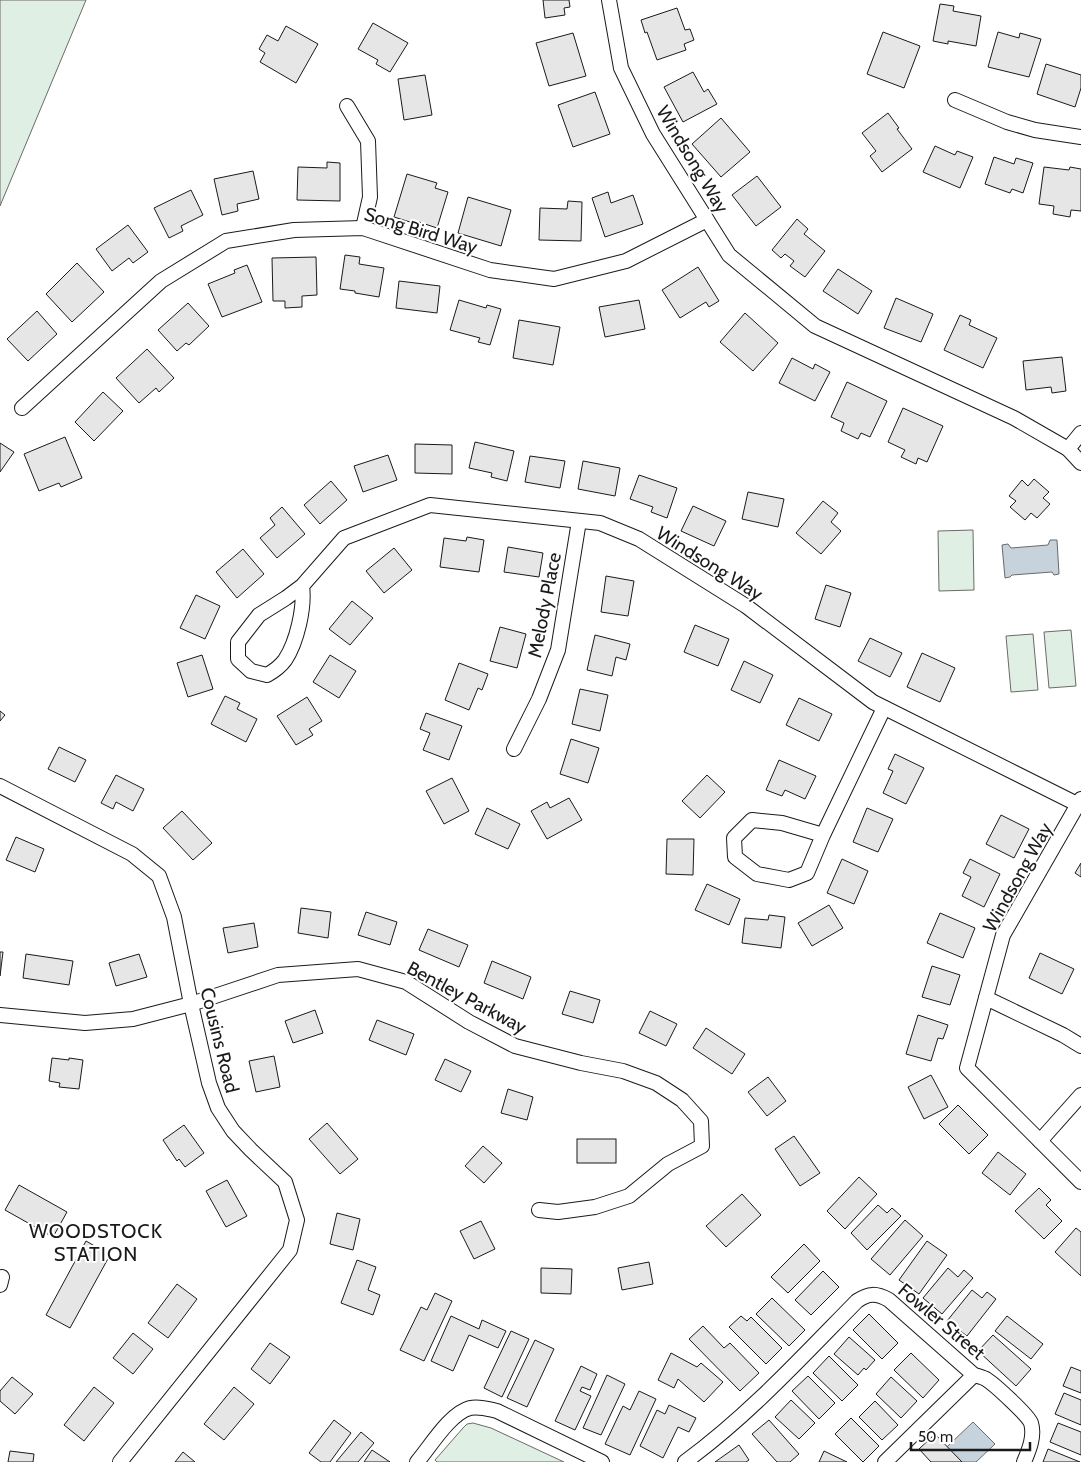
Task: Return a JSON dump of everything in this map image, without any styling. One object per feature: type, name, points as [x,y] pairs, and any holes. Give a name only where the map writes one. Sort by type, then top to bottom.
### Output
[{"type":"street","name":"Windsong Way","points":[[609,0],[621,68],[653,134],[729,255],[814,326],[1014,418],[1068,449],[1081,463]]},
{"type":"street","points":[[955,100],[1007,122],[1035,130],[1081,137]]},
{"type":"street","points":[[347,106],[368,141],[370,197],[363,228]]},
{"type":"street","name":"Song Bird Way","points":[[22,408],[161,282],[226,241],[294,230],[363,228],[490,270],[554,279],[626,261],[707,220]]},
{"type":"street","points":[[1068,449],[1081,433]]},
{"type":"street","name":"Windsong Way","points":[[302,586],[304,598],[301,615],[293,645],[286,660],[278,669],[267,675],[251,671],[238,659],[238,642],[259,615],[302,586],[344,538],[430,505],[600,523],[639,540],[746,606],[873,702],[1080,804],[1003,935],[967,1068],[1081,1182]]},
{"type":"street","name":"Melody Place","points":[[514,749],[538,699],[558,650],[579,521]]},
{"type":"street","points":[[822,835],[782,823],[752,820],[734,838],[735,857],[757,874],[789,880],[807,873],[822,835],[884,708]]},
{"type":"street","name":"Cousins Road","points":[[0,786],[132,854],[159,876],[174,917],[209,1083],[218,1108],[239,1138],[285,1182],[297,1220],[290,1250],[120,1462]]},
{"type":"street","name":"Bentley Parkway","points":[[0,1015],[85,1023],[133,1019],[191,1004],[278,975],[358,970],[406,982],[468,1022],[516,1046],[581,1063],[623,1071],[656,1083],[682,1100],[701,1121],[702,1146],[668,1164],[629,1196],[595,1207],[558,1212],[538,1210]]},
{"type":"street","points":[[986,998],[1063,1034],[1081,1046]]},
{"type":"street","points":[[1040,1141],[1081,1095]]},
{"type":"street","name":"Fowler Street","points":[[685,1462],[751,1408],[857,1301],[867,1295],[879,1294],[889,1300],[974,1375],[986,1379],[1023,1412],[1031,1422],[1032,1432],[1031,1442],[1024,1462]]},
{"type":"street","points":[[885,1462],[974,1375]]},
{"type":"street","points":[[418,1462],[458,1414],[469,1408],[484,1407],[497,1411],[602,1462]]},
{"type":"green space","points":[[0,0],[86,0],[0,206]]},
{"type":"green space","points":[[973,530],[974,590],[939,591],[938,531]]},
{"type":"green space","points":[[1071,630],[1076,686],[1049,688],[1044,632]]},
{"type":"green space","points":[[1033,634],[1038,690],[1011,692],[1006,636]]},
{"type":"green space","points":[[473,1423],[491,1428],[564,1462],[437,1462],[435,1460],[463,1428],[467,1424]]},
{"type":"shaded area","points":[[1050,540],[1057,540],[1059,574],[1054,575],[1052,572],[1012,575],[1005,578],[1002,545],[1008,544],[1011,548],[1048,545]]},
{"type":"shaded area","points":[[973,1422],[995,1444],[976,1462],[931,1462]]},
{"type":"building","points":[[543,0],[569,0],[570,7],[564,8],[565,15],[545,18]]},
{"type":"building","points":[[940,4],[954,6],[953,11],[981,16],[976,46],[948,41],[948,44],[933,41]]},
{"type":"building","points":[[677,8],[685,30],[690,29],[694,40],[684,44],[686,50],[657,60],[641,20]]},
{"type":"building","points":[[373,23],[408,43],[390,72],[376,64],[378,60],[358,49]]},
{"type":"building","points":[[286,26],[318,44],[296,83],[260,62],[265,53],[259,49],[267,35],[278,41]]},
{"type":"building","points":[[883,32],[920,46],[904,88],[867,74]]},
{"type":"building","points":[[998,32],[1019,38],[1020,33],[1041,39],[1029,77],[988,67]]},
{"type":"building","points":[[573,33],[586,76],[549,86],[536,43]]},
{"type":"building","points":[[1046,64],[1081,75],[1081,88],[1075,107],[1037,94]]},
{"type":"building","points":[[693,72],[704,92],[708,89],[717,104],[683,122],[664,87]]},
{"type":"building","points":[[425,75],[432,115],[404,120],[398,79]]},
{"type":"building","points":[[595,92],[610,134],[573,147],[558,105]]},
{"type":"building","points":[[888,113],[912,149],[882,172],[870,156],[876,151],[862,133]]},
{"type":"building","points":[[721,118],[750,152],[721,177],[692,144]]},
{"type":"building","points":[[935,146],[955,155],[957,151],[973,157],[960,188],[923,172]]},
{"type":"building","points":[[994,157],[1014,164],[1016,158],[1033,163],[1023,193],[1012,189],[1010,193],[985,184]]},
{"type":"building","points":[[327,162],[340,163],[340,201],[297,200],[298,167],[327,168]]},
{"type":"building","points":[[1044,167],[1069,170],[1070,167],[1081,169],[1081,211],[1071,210],[1070,217],[1053,214],[1054,206],[1039,204]]},
{"type":"building","points":[[253,171],[259,199],[237,204],[238,211],[222,215],[214,179]]},
{"type":"building","points":[[407,174],[437,183],[435,188],[448,192],[437,228],[413,220],[413,223],[394,217]]},
{"type":"building","points":[[757,176],[781,207],[756,226],[732,195]]},
{"type":"building","points":[[191,190],[203,215],[181,226],[183,231],[169,238],[154,208]]},
{"type":"building","points":[[608,192],[611,203],[633,195],[643,224],[605,237],[592,198]]},
{"type":"building","points":[[468,197],[511,210],[501,246],[458,233]]},
{"type":"building","points":[[568,201],[582,202],[581,241],[539,240],[540,208],[567,209]]},
{"type":"building","points":[[797,219],[808,229],[804,234],[825,251],[805,277],[790,266],[794,261],[785,254],[781,258],[772,250]]},
{"type":"building","points":[[128,225],[148,252],[133,263],[129,258],[112,271],[96,249]]},
{"type":"building","points":[[345,255],[360,257],[359,264],[384,268],[379,297],[340,289]]},
{"type":"building","points":[[316,257],[317,295],[302,296],[302,307],[285,308],[285,301],[273,301],[272,258]]},
{"type":"building","points":[[77,263],[104,292],[72,322],[46,294]]},
{"type":"building","points":[[247,265],[262,302],[222,317],[208,284],[235,273],[234,270]]},
{"type":"building","points":[[698,267],[719,301],[709,307],[706,302],[680,318],[662,290]]},
{"type":"building","points":[[838,269],[872,291],[858,314],[823,291]]},
{"type":"building","points":[[399,281],[440,286],[437,313],[396,308]]},
{"type":"building","points":[[896,298],[933,314],[921,342],[884,328]]},
{"type":"building","points":[[459,300],[486,308],[487,305],[501,309],[490,345],[478,342],[480,338],[450,330]]},
{"type":"building","points":[[639,300],[645,329],[605,337],[599,307]]},
{"type":"building","points":[[188,303],[209,326],[189,345],[186,343],[177,351],[158,330]]},
{"type":"building","points":[[37,311],[57,334],[28,361],[7,339]]},
{"type":"building","points":[[745,313],[778,343],[753,371],[720,342]]},
{"type":"building","points":[[960,315],[971,320],[969,325],[997,338],[983,368],[944,350]]},
{"type":"building","points":[[519,320],[560,327],[553,365],[513,358]]},
{"type":"building","points":[[147,349],[174,378],[159,392],[156,388],[139,403],[116,378]]},
{"type":"building","points":[[1062,357],[1066,391],[1052,393],[1051,387],[1026,390],[1023,361]]},
{"type":"building","points":[[792,358],[813,369],[815,364],[830,372],[815,401],[779,383]]},
{"type":"building","points":[[847,382],[887,401],[870,437],[861,433],[858,439],[841,431],[844,423],[831,417]]},
{"type":"building","points":[[103,392],[123,411],[94,441],[75,422]]},
{"type":"building","points":[[903,408],[943,426],[927,462],[918,458],[916,464],[901,457],[905,450],[888,442]]},
{"type":"building","points":[[65,437],[82,478],[61,487],[59,483],[39,491],[24,454]]},
{"type":"building","points":[[475,442],[514,451],[507,481],[491,477],[492,473],[469,468]]},
{"type":"building","points":[[0,443],[14,452],[0,472]]},
{"type":"building","points":[[415,444],[452,445],[452,474],[415,473]]},
{"type":"building","points":[[388,455],[397,480],[363,492],[354,466]]},
{"type":"building","points":[[530,456],[565,461],[560,488],[525,482]]},
{"type":"building","points":[[583,461],[620,468],[615,496],[578,489]]},
{"type":"building","points":[[639,475],[677,488],[667,518],[651,512],[653,507],[630,499]]},
{"type":"building","points":[[1034,479],[1049,492],[1043,498],[1050,504],[1037,518],[1031,513],[1025,520],[1010,507],[1016,501],[1009,496],[1022,480],[1028,486]]},
{"type":"building","points":[[331,481],[347,500],[320,524],[304,505]]},
{"type":"building","points":[[748,492],[784,499],[778,527],[742,519]]},
{"type":"building","points":[[823,501],[838,513],[831,522],[841,531],[821,554],[796,533]]},
{"type":"building","points":[[693,506],[726,521],[714,546],[681,531]]},
{"type":"building","points":[[282,507],[305,534],[277,558],[260,538],[275,525],[270,518]]},
{"type":"building","points":[[467,537],[484,540],[479,572],[440,567],[444,538],[466,541]]},
{"type":"building","points":[[508,547],[543,553],[539,577],[504,572]]},
{"type":"building","points":[[394,548],[412,570],[384,593],[366,571]]},
{"type":"building","points":[[243,549],[264,574],[237,598],[216,572]]},
{"type":"building","points":[[606,576],[634,581],[628,616],[601,612]]},
{"type":"building","points":[[826,585],[851,593],[840,627],[815,619]]},
{"type":"building","points":[[196,595],[220,606],[205,639],[180,628]]},
{"type":"building","points":[[352,601],[373,618],[350,645],[329,629]]},
{"type":"building","points":[[695,625],[729,639],[718,666],[684,652]]},
{"type":"building","points":[[500,627],[526,634],[517,668],[490,661]]},
{"type":"building","points":[[595,635],[630,644],[626,660],[616,657],[612,676],[587,670]]},
{"type":"building","points":[[870,638],[902,653],[890,677],[858,661]]},
{"type":"building","points":[[922,653],[955,668],[940,702],[907,687]]},
{"type":"building","points":[[202,655],[213,689],[188,697],[177,663]]},
{"type":"building","points":[[330,655],[356,671],[339,698],[313,682]]},
{"type":"building","points":[[744,661],[773,675],[760,703],[731,690]]},
{"type":"building","points":[[459,663],[488,674],[482,690],[478,688],[469,710],[445,700]]},
{"type":"building","points":[[580,689],[608,695],[600,731],[572,724]]},
{"type":"building","points":[[225,696],[240,703],[237,709],[257,719],[246,742],[211,724]]},
{"type":"building","points":[[307,697],[322,721],[309,729],[313,735],[296,745],[277,716]]},
{"type":"building","points":[[799,698],[832,714],[819,741],[786,725]]},
{"type":"building","points":[[0,711],[5,715],[0,721]]},
{"type":"building","points":[[426,713],[462,726],[449,760],[423,750],[430,733],[420,729]]},
{"type":"building","points":[[571,739],[599,748],[588,783],[560,774]]},
{"type":"building","points":[[59,747],[86,760],[75,782],[48,769]]},
{"type":"building","points":[[895,754],[924,768],[906,804],[883,793],[893,771],[888,769]]},
{"type":"building","points":[[779,760],[816,776],[805,799],[785,790],[782,796],[766,790]]},
{"type":"building","points":[[116,775],[144,789],[133,811],[116,802],[113,809],[101,803]]},
{"type":"building","points":[[707,775],[725,792],[700,818],[682,801]]},
{"type":"building","points":[[452,778],[469,811],[444,824],[426,791]]},
{"type":"building","points":[[569,798],[582,820],[547,839],[531,811],[547,802],[550,808]]},
{"type":"building","points":[[487,808],[520,824],[508,849],[475,834]]},
{"type":"building","points":[[867,808],[893,819],[878,852],[853,842]]},
{"type":"building","points":[[182,811],[212,843],[193,860],[163,828]]},
{"type":"building","points":[[1001,815],[1029,829],[1014,858],[986,844]]},
{"type":"building","points":[[16,837],[44,849],[35,872],[6,860]]},
{"type":"building","points":[[667,839],[694,839],[693,875],[666,874]]},
{"type":"building","points":[[842,859],[868,871],[854,904],[827,893]]},
{"type":"building","points":[[970,859],[1000,874],[984,907],[962,896],[971,877],[963,873]]},
{"type":"building","points":[[1081,863],[1081,877],[1075,873]]},
{"type":"building","points":[[707,884],[740,899],[729,925],[695,910]]},
{"type":"building","points":[[829,905],[843,928],[812,946],[798,923]]},
{"type":"building","points":[[301,908],[331,912],[328,938],[298,933]]},
{"type":"building","points":[[366,912],[397,922],[390,945],[358,935]]},
{"type":"building","points":[[940,913],[975,928],[963,958],[927,943]]},
{"type":"building","points":[[769,915],[785,917],[781,948],[742,943],[745,918],[768,920]]},
{"type":"building","points":[[254,923],[258,947],[228,953],[223,928]]},
{"type":"building","points":[[428,929],[468,945],[459,967],[419,950]]},
{"type":"building","points":[[0,952],[3,952],[0,976]]},
{"type":"building","points":[[1040,953],[1074,969],[1062,994],[1029,978]]},
{"type":"building","points":[[26,954],[73,961],[69,985],[23,978]]},
{"type":"building","points":[[139,954],[147,977],[116,986],[109,963]]},
{"type":"building","points":[[492,961],[531,977],[523,999],[484,983]]},
{"type":"building","points":[[932,966],[960,975],[950,1005],[922,997]]},
{"type":"building","points":[[570,991],[600,1000],[593,1023],[562,1014]]},
{"type":"building","points":[[315,1010],[323,1033],[293,1043],[285,1021]]},
{"type":"building","points":[[650,1011],[677,1024],[666,1046],[639,1033]]},
{"type":"building","points":[[918,1015],[948,1025],[943,1039],[938,1038],[931,1061],[906,1054]]},
{"type":"building","points":[[377,1020],[414,1034],[406,1055],[369,1040]]},
{"type":"building","points":[[706,1028],[745,1054],[732,1074],[693,1048]]},
{"type":"building","points":[[274,1056],[280,1087],[256,1092],[249,1061]]},
{"type":"building","points":[[52,1058],[83,1060],[79,1089],[59,1087],[60,1083],[49,1081]]},
{"type":"building","points":[[445,1059],[471,1071],[461,1092],[435,1080]]},
{"type":"building","points":[[931,1075],[948,1107],[924,1119],[908,1087]]},
{"type":"building","points":[[768,1077],[786,1101],[767,1116],[748,1092]]},
{"type":"building","points":[[508,1089],[533,1097],[527,1120],[501,1113]]},
{"type":"building","points":[[958,1105],[988,1135],[969,1154],[939,1124]]},
{"type":"building","points":[[327,1123],[358,1159],[340,1174],[309,1139]]},
{"type":"building","points":[[184,1125],[204,1153],[185,1167],[179,1159],[177,1161],[163,1140]]},
{"type":"building","points":[[794,1136],[820,1173],[800,1186],[775,1149]]},
{"type":"building","points":[[577,1139],[616,1139],[616,1163],[577,1163]]},
{"type":"building","points":[[483,1146],[502,1163],[484,1183],[465,1166]]},
{"type":"building","points":[[998,1152],[1026,1174],[1010,1195],[982,1173]]},
{"type":"building","points":[[859,1177],[877,1194],[845,1229],[827,1211]]},
{"type":"building","points":[[227,1180],[247,1216],[226,1227],[206,1191]]},
{"type":"building","points":[[19,1185],[67,1212],[53,1237],[5,1210]]},
{"type":"building","points":[[1039,1188],[1051,1200],[1046,1205],[1062,1221],[1044,1239],[1015,1211]]},
{"type":"building","points":[[742,1194],[761,1215],[726,1247],[706,1226]]},
{"type":"building","points":[[878,1205],[887,1213],[892,1208],[901,1216],[867,1250],[851,1233]]},
{"type":"building","points":[[337,1213],[360,1219],[353,1250],[330,1244]]},
{"type":"building","points":[[905,1220],[923,1236],[890,1275],[871,1259]]},
{"type":"building","points":[[481,1221],[495,1249],[474,1259],[460,1231]]},
{"type":"building","points":[[1076,1228],[1081,1232],[1081,1276],[1055,1252]]},
{"type":"building","points":[[86,1241],[110,1255],[70,1328],[46,1315]]},
{"type":"building","points":[[927,1241],[947,1255],[919,1294],[899,1280]]},
{"type":"building","points":[[804,1244],[820,1261],[788,1293],[771,1277]]},
{"type":"building","points":[[357,1260],[376,1267],[368,1290],[380,1295],[373,1315],[341,1303]]},
{"type":"building","points":[[649,1262],[653,1284],[622,1290],[618,1268]]},
{"type":"building","points":[[541,1268],[572,1269],[571,1294],[541,1293]]},
{"type":"building","points":[[948,1268],[958,1277],[964,1270],[973,1278],[942,1314],[923,1298]]},
{"type":"building","points":[[823,1271],[839,1287],[811,1315],[795,1300]]},
{"type":"building","points":[[177,1284],[197,1299],[168,1338],[148,1323]]},
{"type":"building","points":[[972,1290],[982,1298],[987,1292],[996,1299],[967,1336],[947,1321]]},
{"type":"building","points":[[435,1293],[452,1301],[424,1361],[400,1350],[421,1307],[427,1310]]},
{"type":"building","points":[[772,1298],[805,1330],[789,1346],[756,1314]]},
{"type":"building","points":[[869,1314],[898,1343],[882,1359],[853,1330]]},
{"type":"building","points":[[451,1316],[479,1329],[482,1320],[506,1331],[498,1348],[469,1335],[453,1371],[431,1361]]},
{"type":"building","points":[[741,1316],[747,1321],[751,1317],[782,1348],[766,1364],[729,1327]]},
{"type":"building","points":[[1007,1316],[1043,1344],[1031,1359],[995,1331]]},
{"type":"building","points":[[703,1326],[724,1348],[730,1343],[759,1373],[740,1391],[689,1339]]},
{"type":"building","points":[[511,1331],[529,1339],[502,1397],[484,1388]]},
{"type":"building","points":[[133,1333],[153,1349],[133,1374],[113,1358]]},
{"type":"building","points":[[993,1335],[1031,1369],[1016,1386],[978,1351]]},
{"type":"building","points":[[849,1337],[875,1360],[866,1370],[864,1368],[858,1375],[834,1354]]},
{"type":"building","points":[[535,1340],[554,1349],[527,1407],[507,1398]]},
{"type":"building","points":[[270,1343],[290,1357],[270,1384],[251,1369]]},
{"type":"building","points":[[671,1353],[697,1367],[701,1363],[723,1382],[704,1402],[678,1379],[674,1388],[658,1380]]},
{"type":"building","points":[[911,1353],[939,1380],[923,1398],[894,1370]]},
{"type":"building","points":[[829,1356],[858,1385],[842,1401],[813,1373]]},
{"type":"building","points":[[581,1366],[597,1374],[590,1390],[582,1387],[580,1391],[591,1396],[575,1430],[555,1421]]},
{"type":"building","points":[[1071,1367],[1081,1371],[1081,1393],[1063,1386]]},
{"type":"building","points":[[607,1375],[625,1384],[601,1435],[583,1428]]},
{"type":"building","points":[[808,1376],[835,1403],[819,1419],[792,1391]]},
{"type":"building","points":[[12,1377],[33,1394],[15,1414],[0,1401],[0,1391]]},
{"type":"building","points":[[891,1377],[917,1401],[901,1418],[876,1394]]},
{"type":"building","points":[[94,1387],[114,1403],[84,1441],[64,1425]]},
{"type":"building","points":[[234,1387],[254,1404],[224,1440],[204,1424]]},
{"type":"building","points":[[639,1391],[656,1399],[630,1455],[605,1444],[623,1406],[630,1410]]},
{"type":"building","points":[[1064,1393],[1081,1400],[1081,1425],[1055,1414]]},
{"type":"building","points":[[791,1400],[815,1423],[799,1439],[775,1417]]},
{"type":"building","points":[[875,1401],[898,1425],[882,1440],[859,1417]]},
{"type":"building","points":[[669,1405],[696,1418],[689,1432],[678,1427],[663,1458],[640,1446],[657,1410],[665,1414]]},
{"type":"building","points":[[851,1418],[879,1446],[863,1462],[835,1434]]},
{"type":"building","points":[[334,1420],[351,1433],[330,1462],[321,1462],[309,1453]]},
{"type":"building","points":[[769,1420],[799,1454],[790,1462],[777,1462],[752,1434]]},
{"type":"building","points":[[1058,1423],[1081,1432],[1081,1455],[1050,1442]]},
{"type":"building","points":[[361,1432],[374,1443],[358,1462],[336,1462]]},
{"type":"building","points":[[935,1434],[962,1462],[931,1462],[919,1449]]},
{"type":"building","points":[[739,1445],[749,1460],[746,1462],[715,1462]]},
{"type":"building","points":[[1048,1449],[1080,1462],[1043,1462]]},
{"type":"building","points":[[372,1450],[390,1462],[364,1462]]},
{"type":"building","points":[[10,1451],[34,1454],[33,1462],[8,1462]]},
{"type":"building","points":[[824,1451],[847,1462],[819,1462]]},
{"type":"building","points":[[183,1452],[195,1462],[175,1462]]},
{"type":"district","name":"WOODSTOCK STATION","points":[[96,1242]]}]
